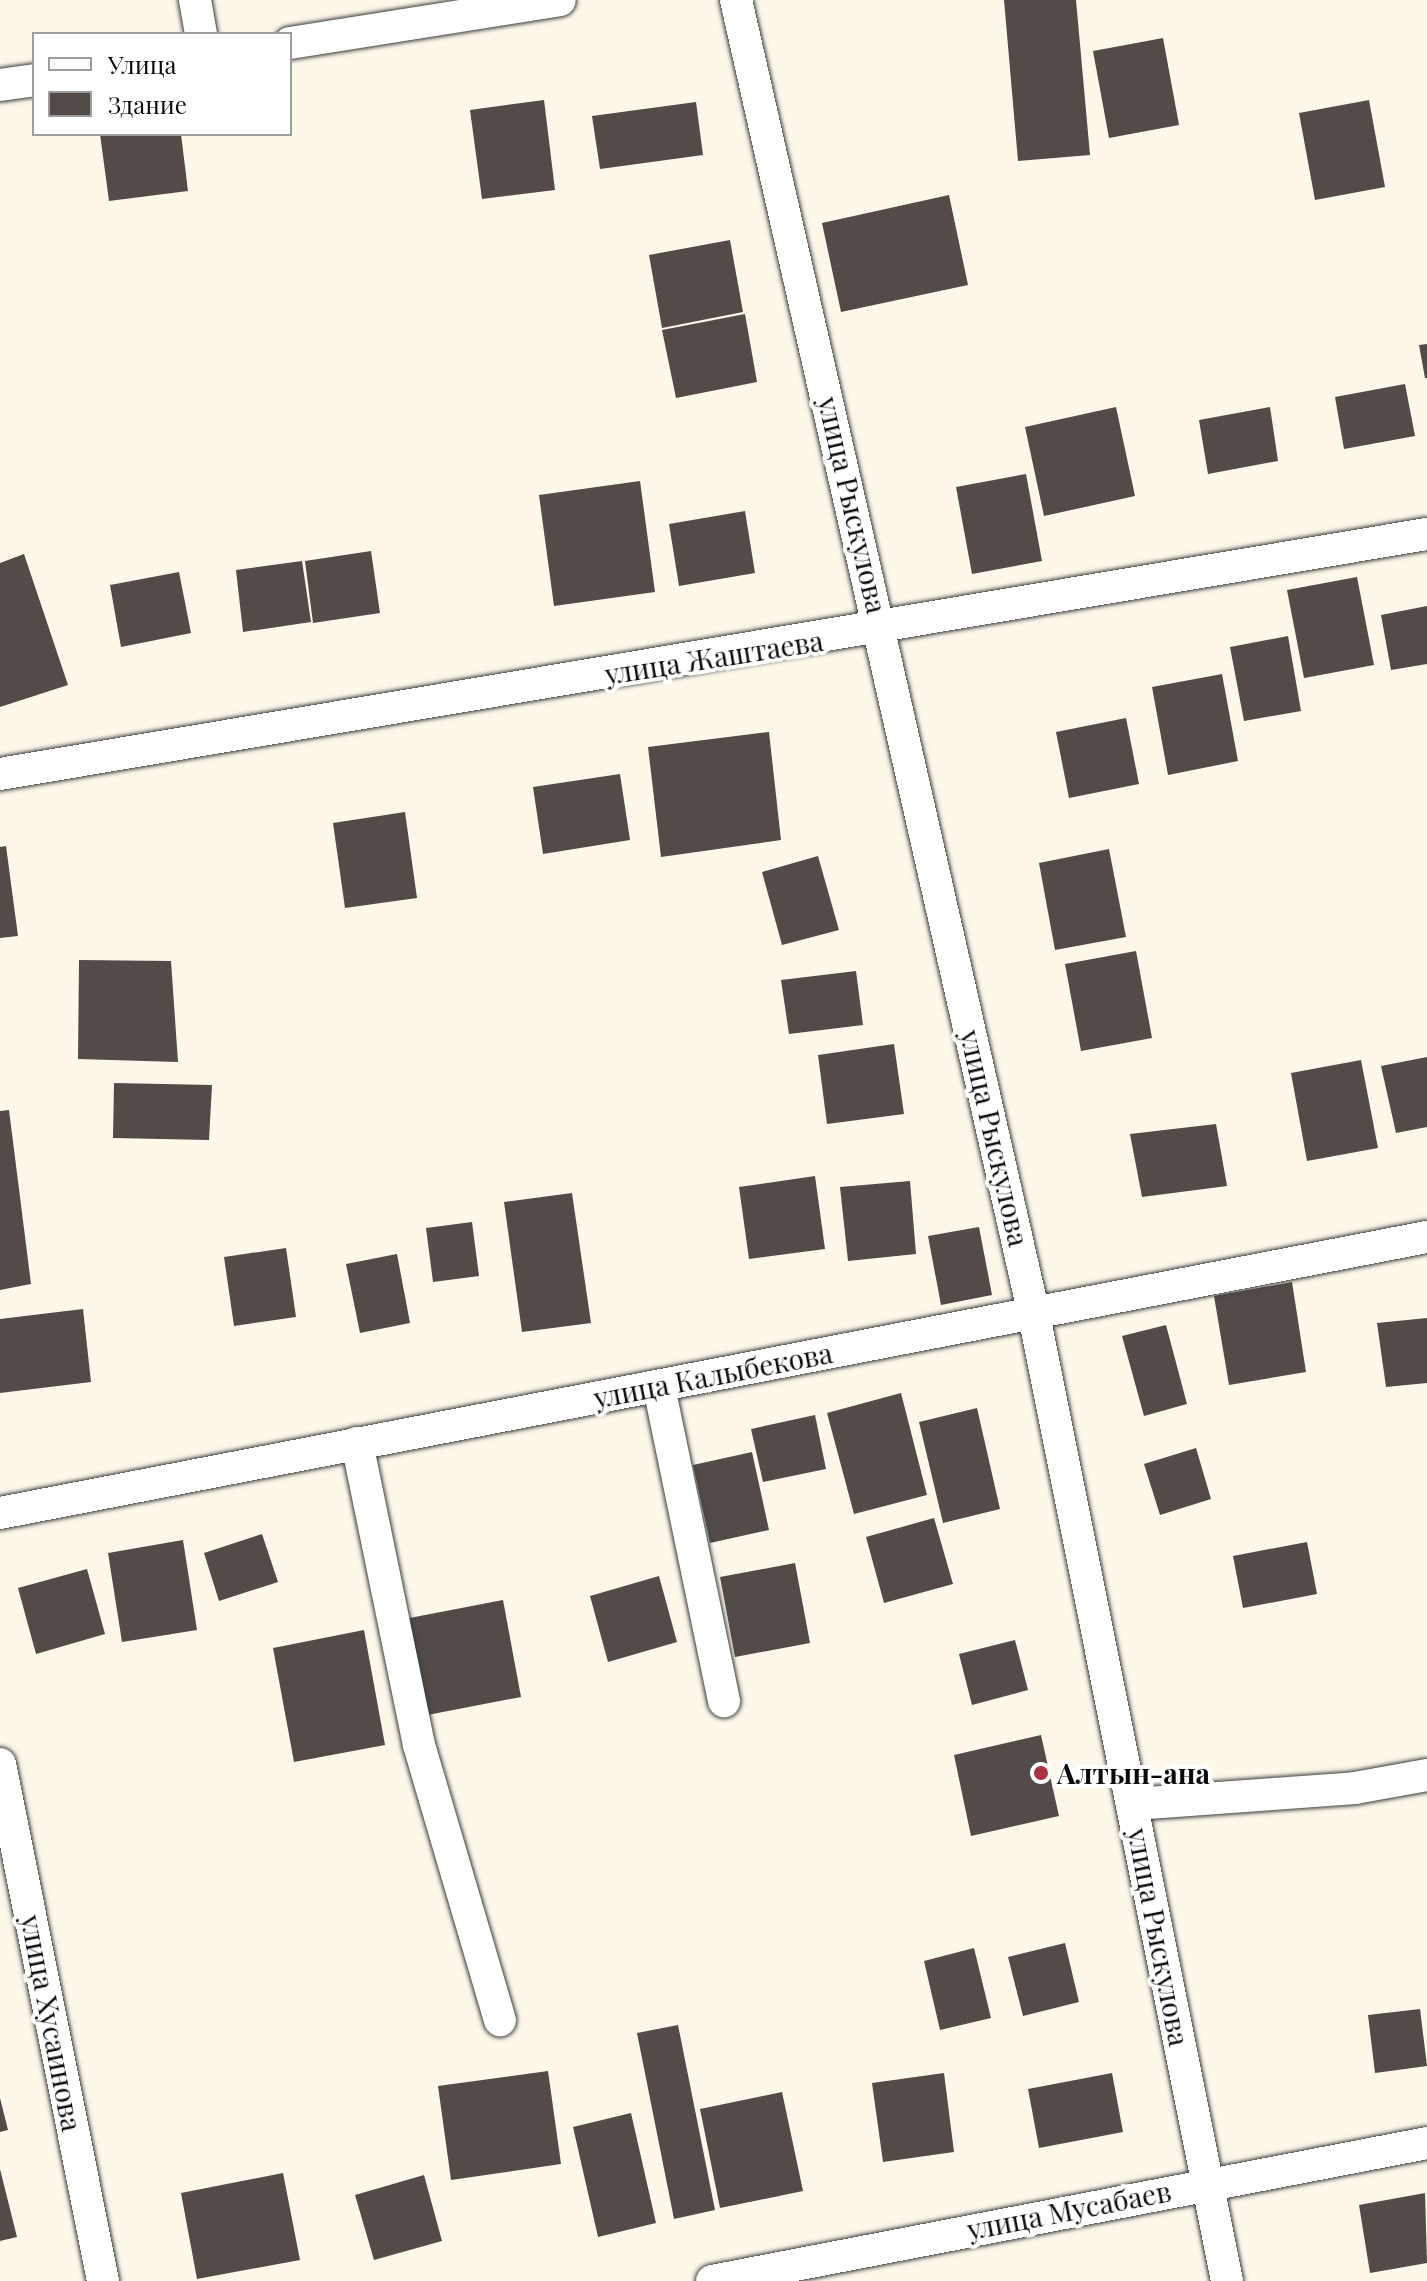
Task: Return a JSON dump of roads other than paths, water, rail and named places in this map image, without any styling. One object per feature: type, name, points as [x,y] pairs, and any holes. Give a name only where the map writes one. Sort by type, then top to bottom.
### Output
[{"type":"street","points":[[195,0],[201,32]]},
{"type":"street","points":[[292,43],[560,0]]},
{"type":"street","name":"улица Рыскулова","points":[[736,0],[882,630],[1033,1310],[1227,2281]]},
{"type":"street","points":[[0,85],[32,80]]},
{"type":"street","name":"улица Жаштаева","points":[[0,774],[882,630],[1427,534]]},
{"type":"street","name":"улица Калыбекова","points":[[0,1513],[659,1387],[1033,1310],[1427,1237]]},
{"type":"street","points":[[659,1387],[724,1701]]},
{"type":"street","points":[[357,1443],[419,1745],[500,2020]]},
{"type":"street","name":"улица Хусаинова","points":[[0,1764],[103,2281]]},
{"type":"street","points":[[1134,1804],[1355,1788],[1427,1775]]},
{"type":"street","name":"улица Мусабаев","points":[[712,2281],[1207,2183],[1427,2143]]},
{"type":"place","name":"Алтын-ана","points":[[1041,1773]]}]
